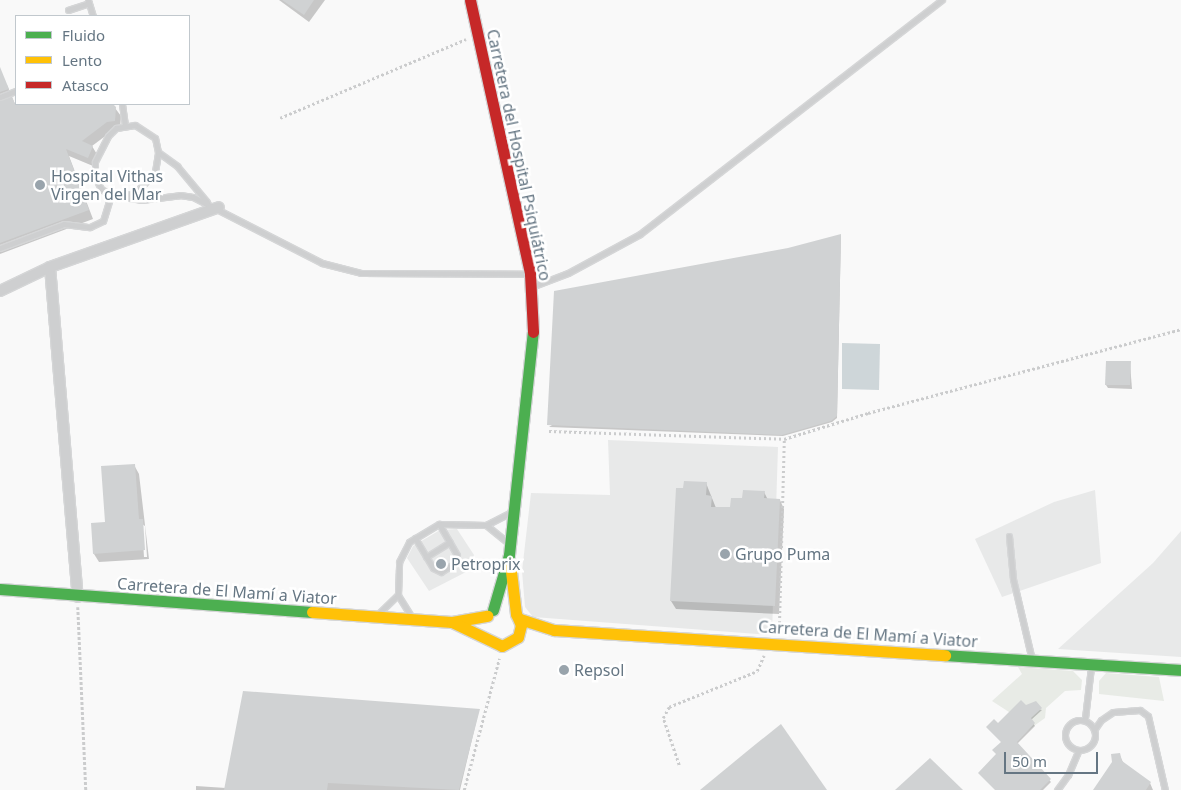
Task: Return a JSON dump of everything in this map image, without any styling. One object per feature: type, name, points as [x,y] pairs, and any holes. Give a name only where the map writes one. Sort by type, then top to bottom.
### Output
[{"type":"street","name":"Carretera del Hospital Psiquiátrico","points":[[472,0],[477,34],[530,274],[531,288],[532,364],[509,550]]},
{"type":"street","points":[[0,292],[50,267],[214,206]]},
{"type":"street","points":[[50,267],[78,597]]},
{"type":"street","points":[[489,640],[484,628],[509,550]]},
{"type":"street","points":[[509,550],[518,616],[518,637]]},
{"type":"street","name":"Carretera de El Mamí a Viator","points":[[0,589],[78,597],[452,622]]},
{"type":"street","points":[[452,622],[504,608],[518,616],[554,630]]},
{"type":"street","points":[[452,622],[502,646],[518,637],[554,630]]},
{"type":"street","name":"Carretera de El Mamí a Viator","points":[[554,630],[1181,670]]},
{"type":"lane","points":[[531,288],[568,273],[640,234],[942,0]]},
{"type":"lane","points":[[68,10],[88,2],[93,15]]},
{"type":"lane","points":[[0,97],[15,90]]},
{"type":"lane","points":[[122,105],[125,126]]},
{"type":"lane","points":[[120,196],[135,193],[146,184],[155,172],[158,152],[155,138],[136,124],[125,126],[108,136],[95,162],[95,177],[102,188],[111,195],[141,200],[180,195],[214,206],[322,262],[360,273],[530,274]]},
{"type":"lane","points":[[158,152],[177,166],[214,206]]},
{"type":"lane","points":[[0,248],[64,224],[90,227],[103,221],[108,214],[111,195]]},
{"type":"lane","points":[[414,620],[398,595],[402,552],[415,538],[440,524],[486,525],[514,511]]},
{"type":"lane","points":[[415,538],[433,568],[441,572],[455,563],[457,555],[440,524]]},
{"type":"lane","points":[[486,525],[509,550]]},
{"type":"lane","points":[[1009,536],[1013,579],[1032,660]]},
{"type":"lane","points":[[426,557],[450,542]]},
{"type":"lane","points":[[374,618],[398,595]]},
{"type":"lane","points":[[1092,664],[1085,718],[1094,730]]},
{"type":"lane","points":[[1085,718],[1075,720],[1068,728],[1066,742],[1070,749],[1078,752],[1086,750],[1092,742],[1094,730],[1101,720],[1113,712],[1140,710],[1148,716],[1165,790]]},
{"type":"lane","points":[[1057,790],[1068,775],[1078,752]]},
{"type":"path","points":[[280,118],[477,34]]},
{"type":"path","points":[[549,431],[784,440],[868,413],[1181,329]]},
{"type":"path","points":[[779,645],[780,499],[784,440]]},
{"type":"path","points":[[78,597],[86,790]]},
{"type":"path","points":[[679,765],[663,718],[669,707],[757,671],[764,661],[764,644]]},
{"type":"path","points":[[464,790],[502,646]]},
{"type":"shaded area","points":[[842,343],[880,344],[879,390],[842,389]]},
{"type":"shaded area","points":[[608,440],[778,447],[772,635],[533,617],[525,607],[522,571],[531,493],[610,495]]},
{"type":"shaded area","points":[[1095,490],[1101,563],[1002,597],[975,539],[1054,502]]},
{"type":"shaded area","name":"Petroprix","points":[[457,529],[474,555],[468,571],[429,591],[407,558],[413,546],[440,530]]},
{"type":"shaded area","points":[[1181,531],[1181,657],[1058,649],[1153,563]]},
{"type":"shaded area","points":[[1018,667],[1073,671],[1082,680],[1081,690],[1065,691],[1046,708],[1045,718],[1027,731],[1009,712],[992,701],[1022,674]]},
{"type":"shaded area","points":[[1106,673],[1159,677],[1164,701],[1099,694],[1099,681]]},
{"type":"building","points":[[282,0],[314,0],[304,15]]},
{"type":"building","points":[[0,67],[9,89],[0,92]]},
{"type":"building","name":"Hospital Vithas Virgen del Mar","points":[[12,97],[15,105],[114,105],[116,107],[115,121],[107,122],[82,141],[93,146],[88,158],[66,149],[89,210],[0,243],[0,101]]},
{"type":"building","points":[[841,234],[837,416],[831,421],[782,435],[547,425],[554,291],[788,248]]},
{"type":"building","points":[[1106,361],[1131,361],[1130,385],[1105,385]]},
{"type":"building","points":[[135,464],[139,519],[143,519],[145,550],[93,554],[91,523],[105,522],[101,466]]},
{"type":"building","name":"Grupo Puma","points":[[684,481],[707,482],[706,495],[712,496],[711,507],[730,507],[731,498],[742,498],[743,490],[765,491],[764,498],[780,499],[775,606],[670,601],[676,488],[683,488]]},
{"type":"building","points":[[243,691],[480,709],[459,790],[328,783],[327,790],[224,790]]},
{"type":"building","points":[[1021,700],[1026,705],[1036,701],[1042,708],[1031,718],[1035,723],[1017,742],[1051,779],[1040,790],[995,790],[978,773],[996,754],[992,750],[1001,742],[986,727],[994,719],[998,723]]},
{"type":"building","points":[[781,724],[827,790],[700,790],[751,748]]},
{"type":"building","points":[[1120,753],[1122,761],[1151,782],[1146,790],[1093,790],[1112,762],[1111,754]]},
{"type":"building","points":[[930,758],[963,790],[895,790]]},
{"type":"traffic: fast","points":[[493,610],[509,555],[533,332]]},
{"type":"traffic: fast","points":[[0,589],[312,612]]},
{"type":"traffic: fast","points":[[945,655],[1181,670]]},
{"type":"traffic: slow","points":[[452,622],[502,646],[518,637],[521,625],[516,614],[510,563]]},
{"type":"traffic: slow","points":[[312,612],[452,622],[487,616]]},
{"type":"traffic: slow","points":[[520,619],[554,630],[945,655]]},
{"type":"traffic: jam","points":[[470,0],[530,274],[533,332]]},
{"type":"place","name":"Hospital Vithas Virgen del Mar","points":[[40,185]]},
{"type":"place","name":"Grupo Puma","points":[[725,554]]},
{"type":"place","name":"Petroprix","points":[[441,564]]},
{"type":"place","name":"Repsol","points":[[564,670]]}]
